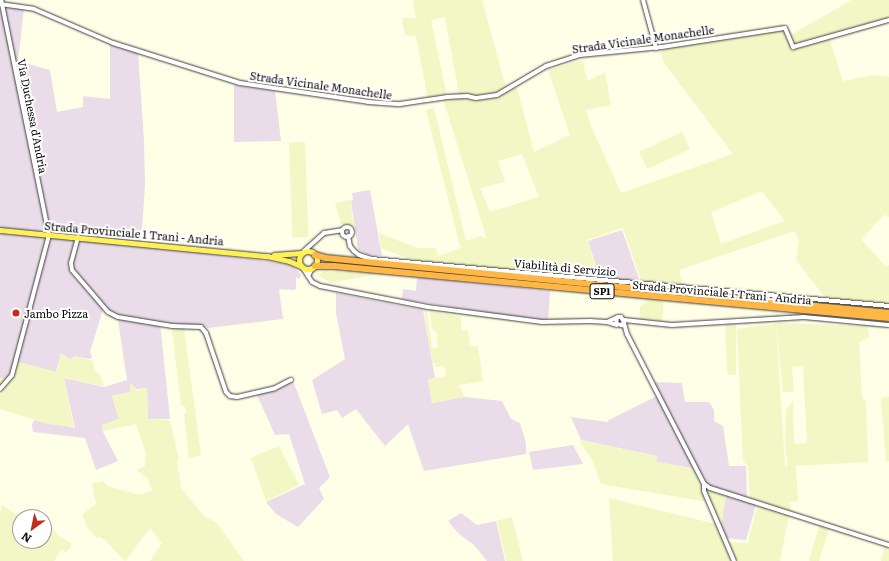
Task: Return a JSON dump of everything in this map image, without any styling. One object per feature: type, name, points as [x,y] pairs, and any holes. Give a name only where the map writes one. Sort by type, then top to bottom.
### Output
[{"type":"highway","name":"Strada Provinciale 1 Trani - Andria","points":[[315,254],[326,258],[342,260],[889,313]]},
{"type":"highway","name":"Strada Provinciale 1 Trani - Andria","points":[[313,267],[342,266],[889,318]]},
{"type":"main road","name":"Strada Provinciale 1 Trani - Andria","points":[[0,230],[267,256],[289,261],[302,267],[313,267]]},
{"type":"main road","name":"Strada Provinciale 1 Trani - Andria","points":[[267,256],[310,251],[315,254]]},
{"type":"main road","points":[[302,267],[298,258],[303,252]]},
{"type":"main road","points":[[313,267],[317,260],[315,254]]},
{"type":"street","points":[[643,0],[656,48]]},
{"type":"street","name":"Strada Vicinale Monachelle","points":[[1,2],[34,9],[113,43],[240,83],[368,102],[400,104],[447,97],[466,96],[476,98],[497,95],[546,66],[558,61],[601,52],[656,48],[785,28],[793,47],[889,20]]},
{"type":"street","name":"Via Duchessa d'Andria","points":[[1,2],[49,235]]},
{"type":"street","points":[[303,252],[324,233],[342,230],[346,227],[350,228],[352,233],[348,236],[344,236],[342,230]]},
{"type":"street","points":[[0,389],[12,375],[49,235]]},
{"type":"street","name":"Viabilità di Servizio","points":[[348,236],[350,246],[354,251],[359,255],[371,259],[889,306]]},
{"type":"street","points":[[78,238],[71,263],[72,270],[108,312],[118,317],[172,326],[201,327],[206,333],[226,392],[230,396],[237,397],[276,388],[291,380]]},
{"type":"street","points":[[302,267],[315,284],[328,288],[428,307],[542,322],[607,322],[618,325],[624,322],[672,325],[804,317],[889,325]]},
{"type":"street","points":[[308,276],[313,267]]},
{"type":"street","points":[[607,322],[621,317],[624,322],[627,334],[704,484],[704,490],[734,561]]},
{"type":"street","points":[[617,318],[615,321],[627,334]]},
{"type":"street","points":[[704,484],[710,488],[889,545]]},
{"type":"shaded area","points":[[0,6],[24,9],[18,61],[50,70],[57,112],[83,107],[83,96],[110,99],[110,43],[138,52],[144,141],[145,185],[141,246],[276,262],[293,266],[301,275],[299,279],[296,277],[296,289],[279,289],[283,319],[208,328],[204,326],[160,323],[170,419],[148,419],[147,388],[136,389],[131,383],[130,392],[112,396],[119,419],[102,425],[103,432],[118,461],[96,470],[85,438],[33,432],[32,425],[34,420],[75,428],[64,378],[104,387],[127,380],[118,320],[110,317],[103,309],[90,352],[92,357],[90,359],[74,356],[70,360],[61,353],[56,372],[18,362],[12,378],[0,378]]},
{"type":"shaded area","points":[[234,85],[275,91],[281,141],[234,142]]},
{"type":"shaded area","points":[[370,190],[382,256],[368,255],[358,249],[351,201],[353,200],[352,193]]},
{"type":"shaded area","points":[[622,230],[640,282],[600,278],[588,241]]},
{"type":"shaded area","points":[[417,277],[550,291],[548,321],[402,299],[403,289],[416,291]]},
{"type":"shaded area","points":[[336,293],[423,310],[435,378],[428,380],[432,403],[464,397],[502,401],[511,419],[520,423],[526,443],[526,454],[424,471],[408,424],[385,446],[356,409],[342,418],[337,410],[322,414],[312,380],[345,359],[336,313]]},
{"type":"shaded area","points":[[293,381],[330,477],[319,488],[324,499],[298,527],[276,514],[266,502],[305,484],[289,434],[275,435],[257,395],[274,390]]},
{"type":"shaded area","points":[[654,382],[682,383],[685,402],[709,402],[714,410],[714,421],[723,426],[729,466],[746,466],[747,502],[756,505],[746,540],[725,538],[720,529],[727,491],[708,485],[698,469],[656,462],[657,456],[581,440],[571,417],[607,422],[659,395]]},
{"type":"shaded area","points":[[573,445],[583,464],[533,470],[529,452]]},
{"type":"shaded area","points":[[461,513],[477,525],[496,521],[505,561],[487,561],[474,545],[459,534],[448,521]]},
{"type":"green space","points":[[413,0],[482,0],[507,91],[517,88],[534,152],[570,135],[548,70],[582,60],[588,81],[605,72],[611,105],[586,110],[591,126],[621,193],[733,154],[664,63],[659,48],[785,28],[789,36],[852,0],[889,0],[889,22],[829,37],[843,81],[873,75],[889,77],[889,217],[885,214],[861,239],[886,267],[889,265],[889,306],[827,300],[796,260],[799,240],[794,231],[679,270],[683,287],[642,283],[623,228],[587,240],[600,279],[420,263],[381,248],[379,233],[417,248],[436,248],[438,256],[467,246],[460,247],[426,110],[434,108],[466,241],[481,236],[487,239],[443,99],[428,100],[416,36],[405,35],[402,18],[416,18]],"holes":[[[445,17],[459,95],[447,96],[431,20]],[[522,154],[539,197],[490,212],[480,188],[505,182],[498,161]],[[762,191],[785,221],[721,244],[711,212]]]},
{"type":"green space","points":[[682,132],[690,149],[647,169],[639,152]]},
{"type":"green space","points":[[305,142],[308,237],[292,238],[289,143]]},
{"type":"green space","points":[[350,200],[354,226],[341,224],[335,203]]},
{"type":"green space","points":[[323,271],[378,274],[329,283],[319,276]]},
{"type":"green space","points":[[647,299],[664,301],[662,321],[640,319],[640,306],[647,302]]},
{"type":"green space","points":[[424,310],[427,310],[432,348],[438,347],[436,332],[432,329],[430,311],[461,317],[461,330],[468,330],[470,346],[478,346],[483,381],[459,385],[464,397],[432,403],[428,380],[446,376],[444,366],[436,367],[435,363],[432,363]]},
{"type":"green space","points":[[776,323],[867,326],[870,337],[859,342],[862,398],[865,399],[866,404],[868,462],[792,466],[796,466],[798,501],[789,502],[791,512],[750,498],[748,466],[743,461],[737,329],[776,324],[785,466],[788,466],[785,445],[786,410],[793,401],[794,444],[807,443],[803,366],[792,367],[794,392],[783,392]]},
{"type":"green space","points":[[725,324],[736,324],[736,375],[729,375],[727,370]]},
{"type":"green space","points":[[174,327],[184,329],[201,455],[189,459],[184,414],[186,414],[185,406],[181,405],[172,329]]},
{"type":"green space","points":[[61,353],[70,361],[74,356],[93,361],[95,371],[100,375],[104,386],[64,378],[74,427],[48,424],[0,409],[0,378],[12,378],[18,362],[57,372]]},
{"type":"green space","points":[[131,383],[136,390],[147,388],[148,419],[170,420],[179,461],[177,461],[181,488],[204,516],[216,522],[244,561],[150,561],[162,543],[150,528],[125,561],[106,541],[100,537],[97,538],[87,527],[83,517],[84,513],[96,504],[92,484],[103,481],[108,486],[139,495],[152,491],[148,479],[137,470],[145,466],[146,453],[136,424],[103,431],[102,425],[119,419],[112,396],[130,392]]},
{"type":"green space","points":[[889,397],[889,461],[886,462],[881,398]]},
{"type":"green space","points":[[579,440],[657,456],[657,462],[695,469],[707,500],[703,501],[601,484],[592,460]]},
{"type":"green space","points":[[279,446],[299,485],[266,501],[251,458]]},
{"type":"green space","points":[[707,487],[726,494],[722,522],[718,524],[705,489]]},
{"type":"green space","points":[[609,498],[716,524],[723,542],[748,543],[757,506],[789,514],[780,561],[613,561]]},
{"type":"green space","points":[[2,505],[12,512],[12,549],[52,549],[52,527],[58,535],[71,543],[71,547],[66,552],[61,550],[54,561],[0,561],[0,514]]},
{"type":"green space","points":[[512,517],[523,561],[506,561],[496,521]]},
{"type":"green space","points":[[820,524],[830,527],[819,561],[809,560]]},
{"type":"green space","points":[[885,545],[889,546],[889,561],[881,561]]},
{"type":"place","name":"Jambo Pizza","points":[[16,313]]}]
